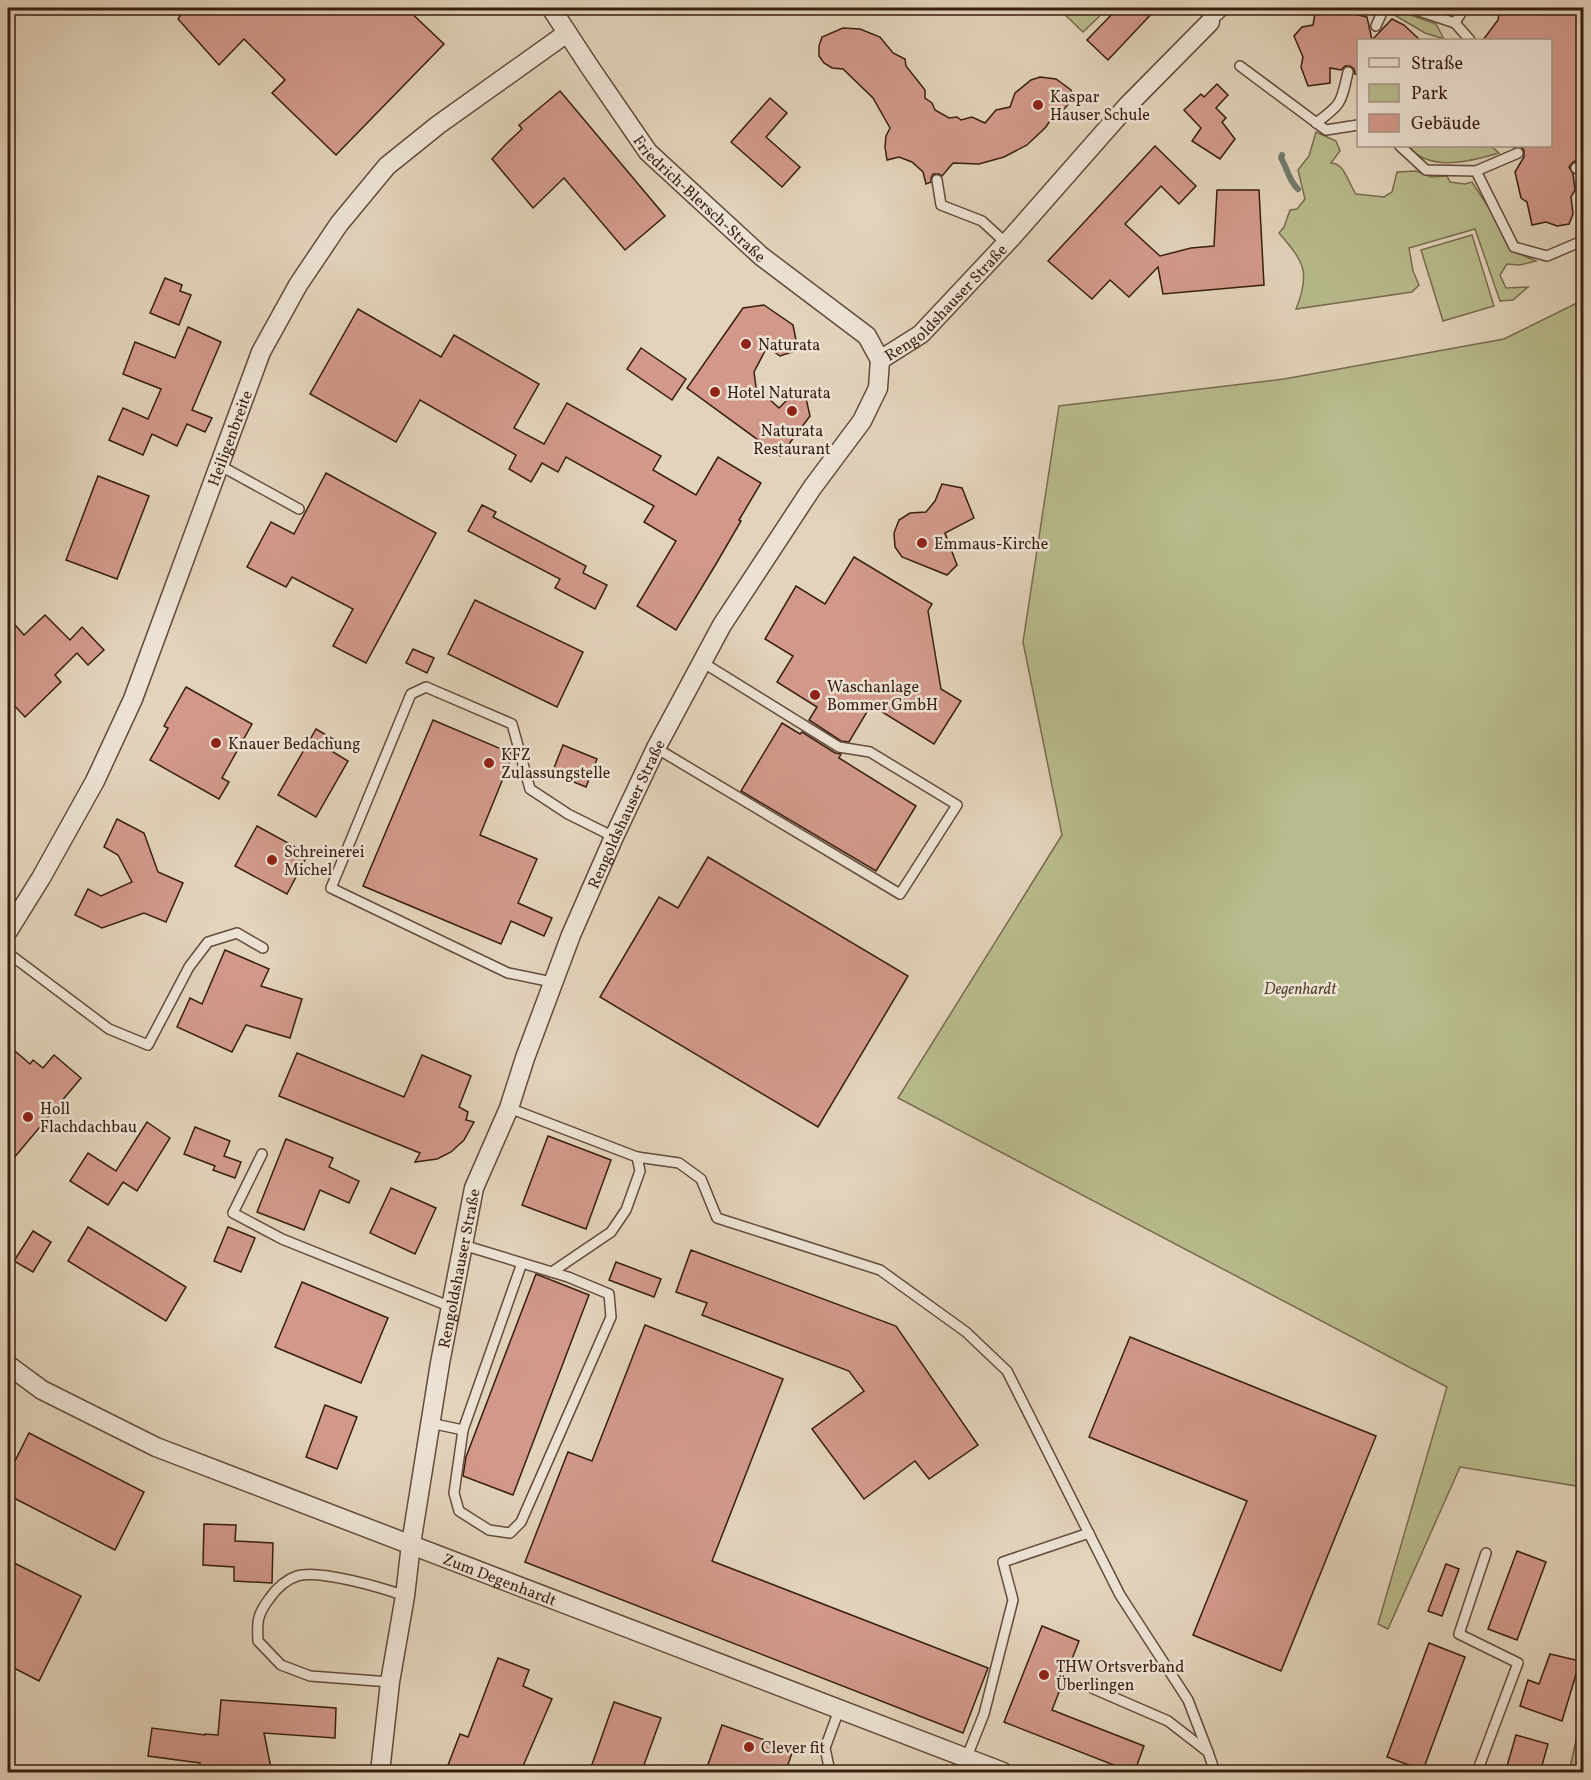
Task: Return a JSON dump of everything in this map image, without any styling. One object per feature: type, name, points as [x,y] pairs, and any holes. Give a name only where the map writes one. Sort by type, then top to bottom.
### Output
[{"type":"street","name":"Friedrich-Blersch-Straße","points":[[551,8],[648,152],[761,256],[867,336],[880,360]]},
{"type":"street","name":"Rengoldshauser Straße","points":[[380,1773],[390,1682],[430,1423],[474,1188],[509,1108],[552,982],[571,935],[656,748],[722,625],[801,505],[862,421],[878,388],[880,360],[921,334],[1006,243],[1128,105],[1210,22]]},
{"type":"street","name":"Heiligenbreite","points":[[8,931],[95,781],[129,709],[261,352],[298,285],[339,224],[387,166],[438,125],[567,33]]},
{"type":"street","name":"Zum Degenhardt","points":[[8,1365],[42,1390],[156,1447],[1003,1773]]},
{"type":"lane","points":[[1210,22],[1226,8]]},
{"type":"lane","points":[[1376,26],[1384,8]]},
{"type":"lane","points":[[1410,8],[1455,23],[1469,39]]},
{"type":"lane","points":[[1455,23],[1464,8]]},
{"type":"lane","points":[[1240,66],[1326,130],[1357,125]]},
{"type":"lane","points":[[1316,123],[1335,110],[1342,99],[1348,72]]},
{"type":"lane","points":[[1401,147],[1426,170],[1476,171],[1518,153]]},
{"type":"lane","points":[[1476,171],[1514,247],[1547,256],[1580,242],[1584,237]]},
{"type":"lane","points":[[937,180],[941,205],[982,221],[1006,243]]},
{"type":"lane","points":[[219,465],[299,509]]},
{"type":"lane","points":[[656,748],[900,894],[957,805],[870,752],[839,747],[702,662]]},
{"type":"lane","points":[[552,982],[508,974],[331,888],[411,694],[426,687],[512,724],[530,789],[568,814],[614,837]]},
{"type":"lane","points":[[8,953],[109,1029],[148,1045],[189,967],[208,942],[237,933],[263,948]]},
{"type":"lane","points":[[509,1108],[637,1157],[679,1164],[701,1179],[717,1218],[880,1270],[966,1332],[1008,1371],[1120,1595],[1188,1700],[1215,1773]]},
{"type":"lane","points":[[262,1154],[233,1214],[282,1239],[451,1307]]},
{"type":"lane","points":[[552,1272],[610,1232],[626,1210],[640,1171],[637,1157]]},
{"type":"lane","points":[[463,1245],[568,1276],[609,1294],[611,1317],[521,1522],[510,1533],[489,1530],[459,1511],[454,1493],[463,1430],[522,1263]]},
{"type":"lane","points":[[430,1423],[463,1430]]},
{"type":"lane","points":[[966,1759],[984,1714],[1013,1600],[1003,1562],[1089,1533]]},
{"type":"lane","points":[[1478,1773],[1518,1663],[1459,1634],[1486,1553]]},
{"type":"lane","points":[[390,1682],[310,1676],[281,1665],[258,1641],[256,1621],[273,1593],[285,1582],[299,1575],[333,1577],[405,1596]]},
{"type":"lane","points":[[1092,1688],[1168,1721],[1208,1752]]},
{"type":"lane","points":[[830,1773],[825,1748],[839,1710]]},
{"type":"green space","points":[[1058,8],[1108,8],[1083,32]]},
{"type":"green space","points":[[1397,10],[1436,24],[1444,39],[1425,33],[1391,13]]},
{"type":"green space","points":[[1316,132],[1336,141],[1340,151],[1331,163],[1340,166],[1356,194],[1384,197],[1392,192],[1397,172],[1416,171],[1431,177],[1447,176],[1450,182],[1465,184],[1472,182],[1491,211],[1510,250],[1536,261],[1520,265],[1507,264],[1500,275],[1506,288],[1528,287],[1513,300],[1500,301],[1475,229],[1409,248],[1413,271],[1419,285],[1412,292],[1296,309],[1304,276],[1299,260],[1279,233],[1284,227],[1290,210],[1297,209],[1305,199],[1298,170],[1309,156]]},
{"type":"green space","points":[[1409,147],[1492,147],[1499,153],[1451,163],[1427,160]]},
{"type":"green space","points":[[1472,235],[1494,306],[1443,321],[1421,250]]},
{"type":"green space","name":"Degenhardt","points":[[1583,300],[1583,1487],[1460,1467],[1388,1629],[1378,1624],[1447,1387],[898,1098],[1062,835],[1023,642],[1059,406],[1284,379],[1504,339]]},
{"type":"green space","points":[[1583,1709],[1583,1772],[1569,1772]]},
{"type":"building","points":[[185,8],[406,8],[444,44],[336,155],[272,93],[285,80],[244,39],[219,65],[178,19]]},
{"type":"building","points":[[1118,8],[1157,8],[1108,60],[1087,40]]},
{"type":"building","points":[[1316,8],[1339,8],[1342,11],[1367,17],[1372,39],[1357,39],[1357,74],[1350,66],[1345,66],[1341,70],[1330,68],[1330,83],[1308,86],[1301,67],[1303,57],[1294,36],[1302,27],[1313,25]]},
{"type":"building","points":[[1500,8],[1584,8],[1584,91],[1580,94],[1584,106],[1584,165],[1576,161],[1569,167],[1573,174],[1575,190],[1571,197],[1573,214],[1569,224],[1557,226],[1546,222],[1532,225],[1527,202],[1521,198],[1515,172],[1524,157],[1522,147],[1552,147],[1552,39],[1484,39],[1498,20]]},
{"type":"building","points":[[1392,19],[1404,25],[1419,39],[1373,39]]},
{"type":"building","name":"Kaspar Hauser Schule","points":[[843,28],[860,29],[880,37],[893,53],[905,59],[906,66],[925,90],[925,98],[932,103],[935,110],[949,118],[957,117],[961,120],[972,117],[985,123],[996,110],[1010,107],[1015,93],[1031,80],[1040,77],[1056,79],[1071,90],[1074,97],[1061,113],[1057,110],[1046,127],[1027,145],[1004,157],[979,164],[953,163],[942,176],[933,174],[931,182],[926,184],[923,172],[912,162],[899,157],[887,160],[886,136],[890,128],[873,98],[843,69],[832,68],[819,56],[822,37]]},
{"type":"building","points":[[1217,84],[1228,95],[1216,108],[1226,118],[1222,122],[1235,139],[1220,159],[1192,141],[1201,128],[1184,110],[1201,94],[1204,97]]},
{"type":"building","points":[[560,91],[665,216],[625,250],[564,178],[533,208],[492,159],[522,129],[519,125]]},
{"type":"building","points":[[770,98],[787,113],[766,137],[800,167],[782,187],[731,142]]},
{"type":"building","points":[[1155,146],[1196,186],[1179,204],[1161,186],[1125,224],[1160,256],[1191,248],[1214,246],[1217,190],[1259,190],[1264,285],[1163,294],[1158,267],[1129,297],[1110,280],[1092,299],[1048,261]]},
{"type":"building","points":[[165,278],[182,285],[180,291],[191,295],[179,325],[150,313]]},
{"type":"building","points":[[764,305],[793,325],[798,350],[780,356],[767,347],[754,372],[756,387],[779,408],[793,394],[806,398],[810,416],[780,456],[687,388],[743,308]]},
{"type":"building","points":[[358,309],[441,357],[454,335],[539,384],[514,428],[544,444],[567,403],[661,456],[653,470],[696,495],[718,457],[761,483],[676,630],[637,606],[676,541],[644,522],[654,506],[566,457],[558,472],[542,463],[531,482],[509,469],[516,455],[420,400],[396,442],[310,394]]},
{"type":"building","points":[[188,327],[221,342],[192,410],[212,418],[205,432],[187,424],[177,446],[152,434],[143,455],[109,440],[123,408],[148,419],[161,389],[123,374],[135,342],[175,358]]},
{"type":"building","points":[[641,348],[686,379],[672,400],[627,369]]},
{"type":"building","points":[[326,473],[436,533],[366,663],[333,646],[353,609],[292,577],[286,587],[247,567],[271,522],[294,534]]},
{"type":"building","points":[[98,476],[149,496],[117,579],[66,560]]},
{"type":"building","name":"Emmaus-Kirche","points":[[942,484],[962,488],[974,518],[945,533],[957,565],[947,575],[902,557],[895,547],[894,533],[899,520],[910,513],[926,512],[935,501]]},
{"type":"building","points":[[482,505],[496,512],[493,517],[586,566],[583,573],[607,585],[595,609],[555,588],[560,579],[468,531]]},
{"type":"building","points":[[854,557],[932,604],[928,611],[941,689],[961,701],[934,744],[871,705],[849,742],[841,741],[809,720],[817,707],[777,682],[793,656],[765,639],[796,586],[825,604]]},
{"type":"building","points":[[475,600],[583,652],[557,707],[448,654]]},
{"type":"building","points":[[45,615],[70,640],[82,627],[104,650],[88,665],[77,653],[55,675],[61,682],[25,717],[8,699],[8,617],[24,635]]},
{"type":"building","points":[[413,649],[434,658],[427,673],[406,663]]},
{"type":"building","name":"Knauer Bedachung","points":[[186,687],[252,724],[222,778],[229,782],[219,799],[150,760],[168,728],[164,726]]},
{"type":"building","points":[[433,720],[513,754],[480,835],[537,859],[518,903],[552,918],[544,936],[511,921],[501,944],[363,886]]},
{"type":"building","points":[[782,723],[800,734],[802,732],[835,753],[841,754],[839,758],[916,806],[876,871],[741,791]]},
{"type":"building","points":[[316,729],[338,742],[333,752],[348,761],[316,817],[278,795]]},
{"type":"building","points":[[563,745],[597,759],[586,787],[552,773]]},
{"type":"building","points":[[117,819],[144,833],[158,872],[183,883],[166,922],[144,913],[102,928],[75,915],[88,889],[101,896],[132,882],[118,855],[104,847]]},
{"type":"building","name":"Schreinerei Michel","points":[[257,826],[308,854],[287,894],[235,866]]},
{"type":"building","points":[[708,857],[908,976],[818,1127],[600,997],[659,897],[678,908]]},
{"type":"building","points":[[225,950],[269,969],[261,986],[302,999],[290,1038],[246,1025],[232,1052],[177,1027],[190,998],[202,1004]]},
{"type":"building","name":"Holl Flachdachbau","points":[[8,1045],[30,1064],[33,1060],[43,1068],[54,1055],[81,1078],[8,1165]]},
{"type":"building","points":[[297,1053],[404,1097],[422,1055],[471,1076],[459,1107],[468,1112],[466,1120],[474,1122],[464,1140],[451,1152],[437,1159],[415,1162],[420,1153],[279,1096]]},
{"type":"building","points":[[147,1122],[170,1138],[137,1191],[123,1182],[108,1205],[70,1181],[88,1153],[116,1171]]},
{"type":"building","points":[[195,1127],[230,1141],[224,1156],[241,1162],[235,1178],[213,1170],[215,1166],[184,1154]]},
{"type":"building","points":[[548,1136],[611,1160],[586,1229],[522,1205]]},
{"type":"building","points":[[286,1139],[333,1158],[329,1167],[359,1181],[349,1203],[320,1190],[304,1230],[257,1212]]},
{"type":"building","points":[[391,1188],[436,1208],[415,1254],[370,1233]]},
{"type":"building","points":[[88,1227],[186,1287],[166,1321],[68,1261]]},
{"type":"building","points":[[228,1227],[255,1238],[241,1272],[214,1261]]},
{"type":"building","points":[[33,1231],[51,1242],[33,1272],[14,1261]]},
{"type":"building","points":[[691,1250],[896,1326],[978,1445],[929,1479],[915,1461],[864,1499],[812,1429],[864,1391],[849,1371],[702,1315],[707,1303],[676,1292]]},
{"type":"building","points":[[616,1262],[661,1279],[654,1297],[609,1280]]},
{"type":"building","points":[[536,1274],[589,1295],[513,1495],[463,1476],[466,1457]]},
{"type":"building","points":[[302,1282],[388,1318],[361,1383],[275,1347]]},
{"type":"building","points":[[645,1325],[783,1379],[712,1561],[988,1668],[963,1733],[525,1562],[568,1452],[592,1461]]},
{"type":"building","points":[[1130,1337],[1376,1436],[1281,1671],[1193,1635],[1247,1501],[1089,1437]]},
{"type":"building","points":[[325,1405],[357,1417],[337,1469],[306,1457]]},
{"type":"building","points":[[29,1433],[144,1492],[115,1550],[8,1495],[8,1475]]},
{"type":"building","points":[[204,1524],[236,1525],[235,1541],[273,1543],[272,1583],[234,1581],[234,1567],[203,1565]]},
{"type":"building","points":[[1517,1551],[1546,1562],[1517,1640],[1488,1629]]},
{"type":"building","points":[[8,1560],[81,1596],[39,1681],[8,1665]]},
{"type":"building","points":[[1446,1564],[1459,1569],[1442,1616],[1428,1611]]},
{"type":"building","name":"THW Ortsverband Überlingen","points":[[1042,1626],[1079,1641],[1052,1710],[1144,1746],[1134,1773],[1004,1722]]},
{"type":"building","points":[[1429,1643],[1465,1657],[1423,1770],[1387,1757]]},
{"type":"building","points":[[1550,1654],[1580,1661],[1562,1721],[1520,1706],[1528,1680],[1539,1684]]},
{"type":"building","points":[[498,1658],[529,1670],[523,1686],[552,1699],[520,1773],[445,1773],[460,1734],[468,1737]]},
{"type":"building","points":[[221,1700],[336,1708],[335,1738],[264,1733],[272,1773],[199,1773],[200,1763],[148,1756],[152,1728],[218,1735]]},
{"type":"building","points":[[614,1702],[661,1718],[641,1773],[589,1773]]},
{"type":"building","name":"Clever fit","points":[[722,1725],[793,1750],[785,1773],[705,1773]]},
{"type":"building","points":[[1516,1735],[1548,1744],[1540,1773],[1505,1773]]},
{"type":"waterway","points":[[1282,155],[1281,158],[1290,178],[1298,189]]},
{"type":"place","name":"Kaspar Hauser Schule","points":[[1038,105]]},
{"type":"place","name":"Naturata","points":[[746,344]]},
{"type":"place","name":"Hotel Naturata","points":[[715,392]]},
{"type":"place","name":"Naturata Restaurant","points":[[792,411]]},
{"type":"place","name":"Emmaus-Kirche","points":[[922,543]]},
{"type":"place","name":"Waschanlage Bommer GmbH","points":[[815,695]]},
{"type":"place","name":"Knauer Bedachung","points":[[216,743]]},
{"type":"place","name":"KFZ Zulassungstelle","points":[[489,763]]},
{"type":"place","name":"Schreinerei Michel","points":[[272,860]]},
{"type":"place","name":"Holl Flachdachbau","points":[[28,1117]]},
{"type":"place","name":"THW Ortsverband Überlingen","points":[[1044,1675]]},
{"type":"place","name":"Clever fit","points":[[749,1747]]}]
